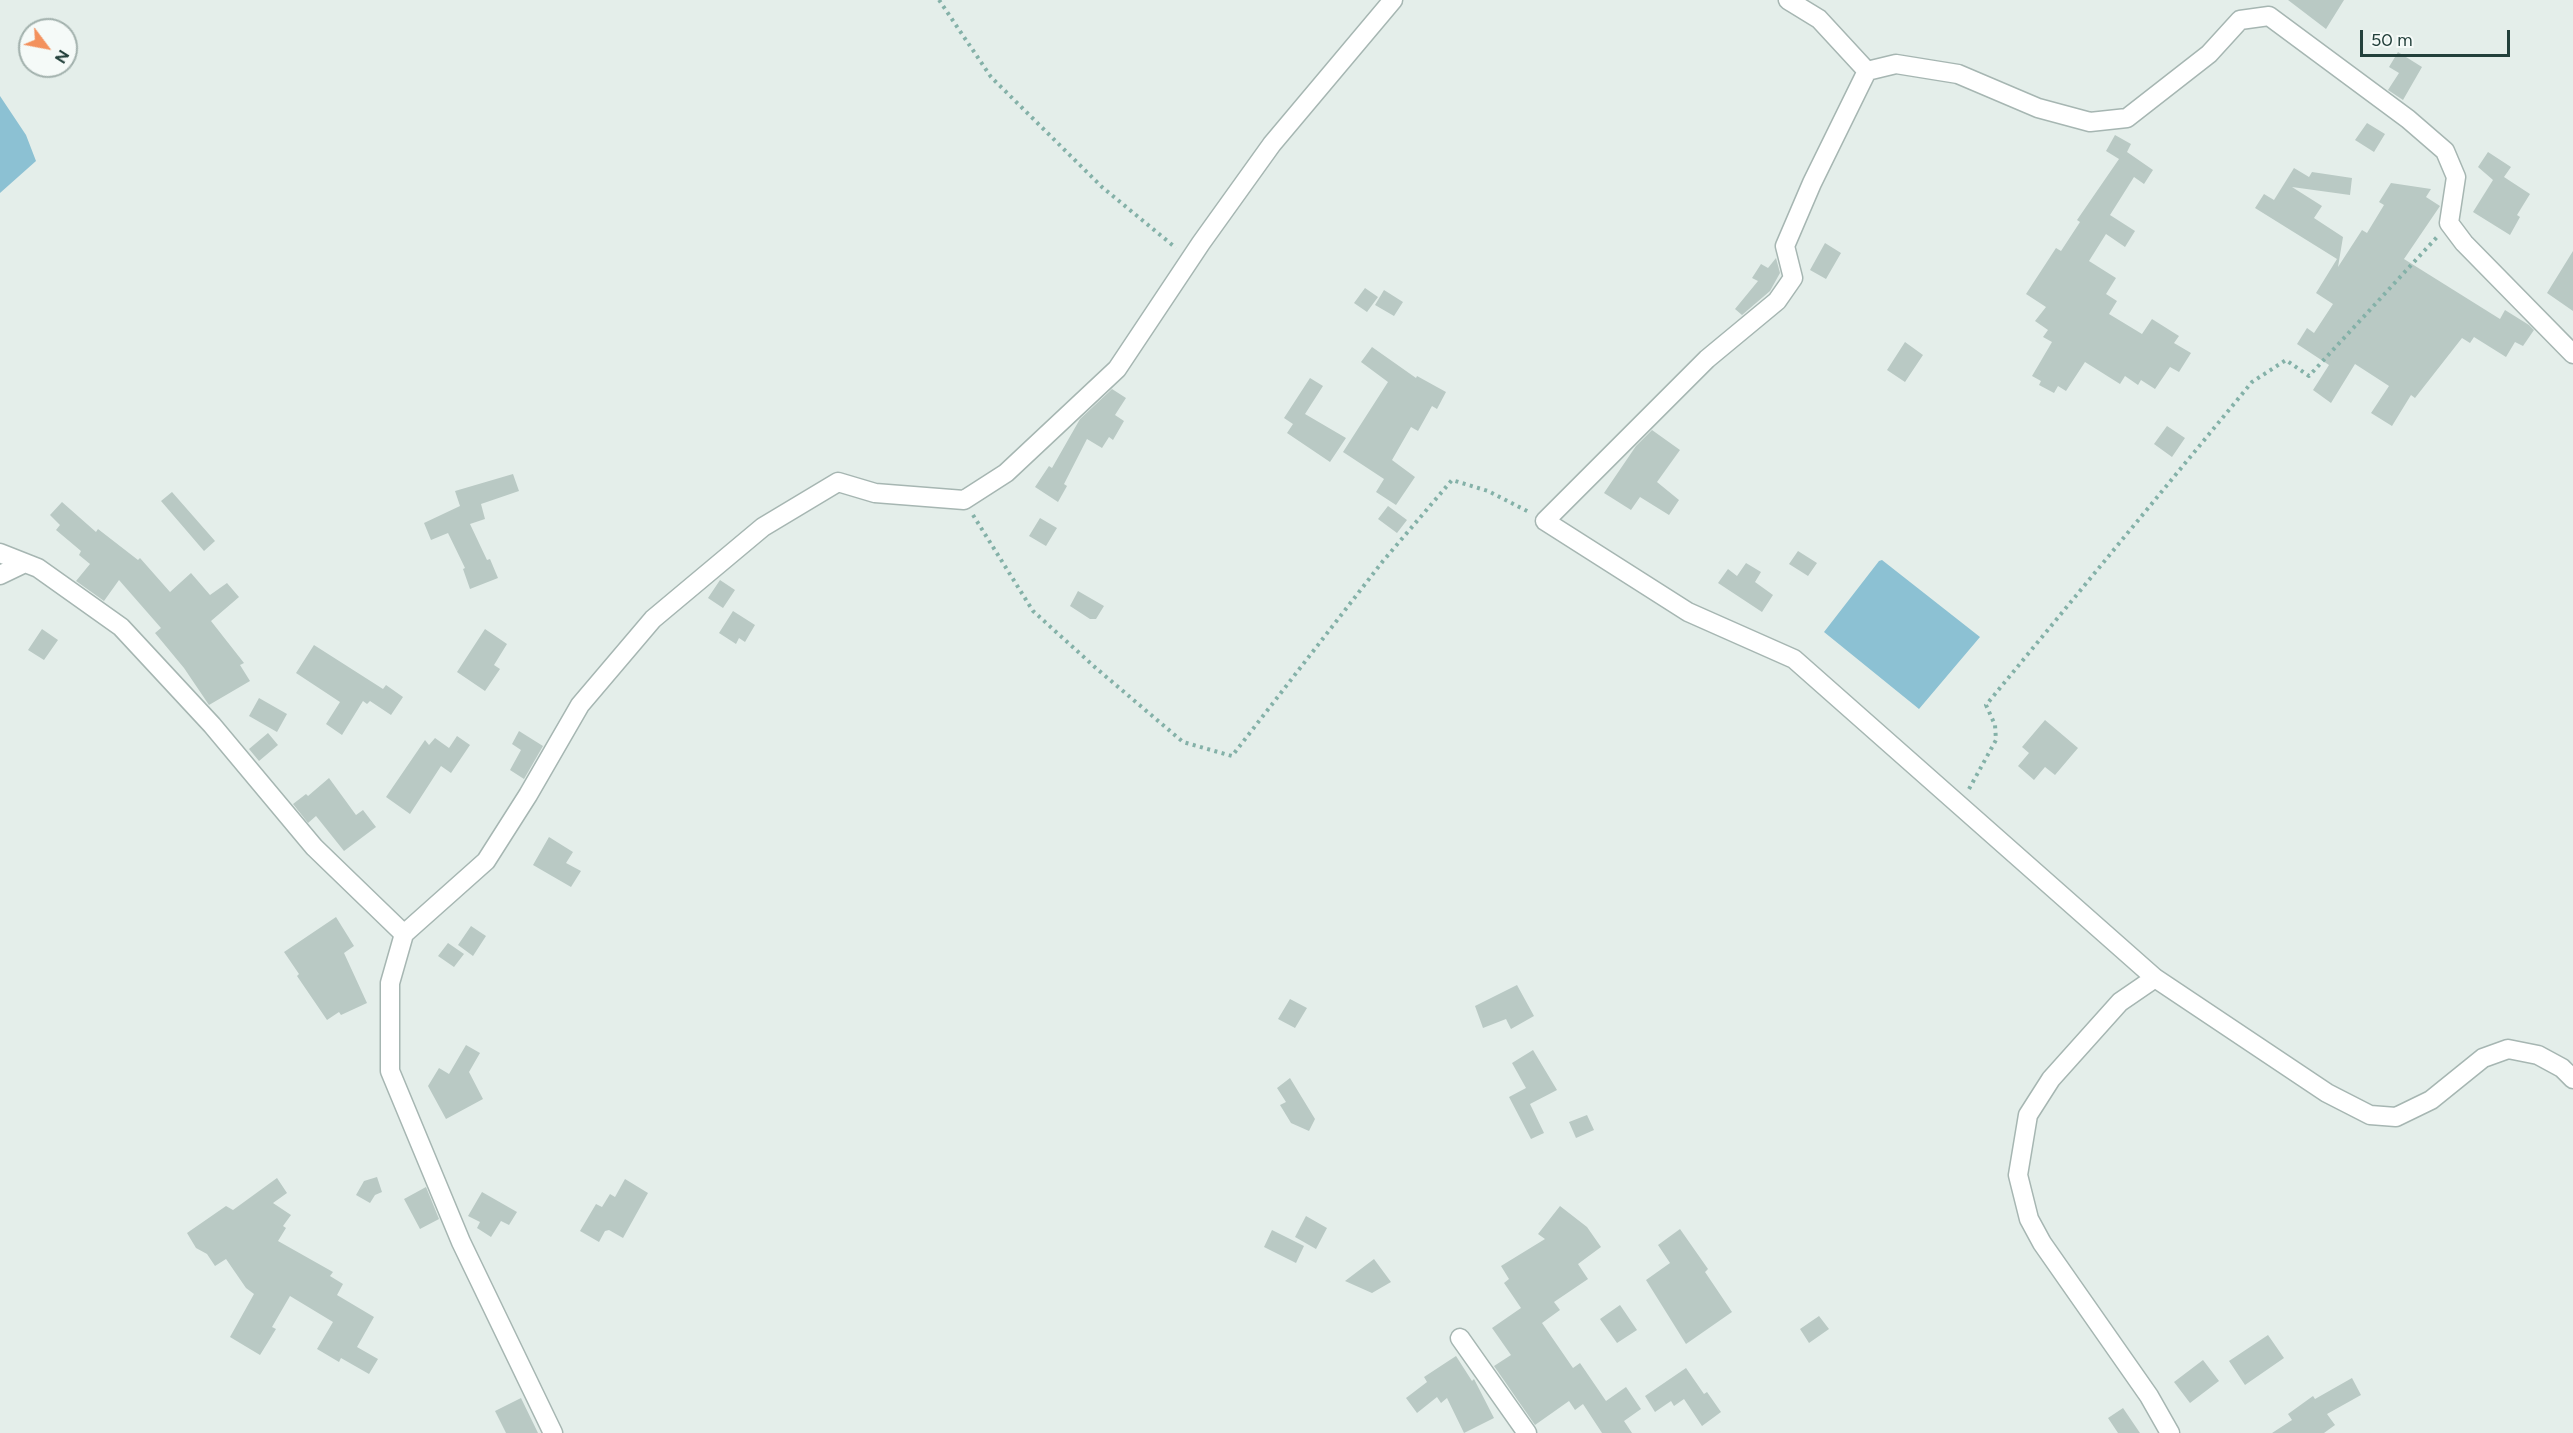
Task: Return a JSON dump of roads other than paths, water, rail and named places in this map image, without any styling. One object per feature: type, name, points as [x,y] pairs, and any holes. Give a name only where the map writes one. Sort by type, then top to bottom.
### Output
[{"type":"street","points":[[553,1433],[461,1242],[390,1071],[390,983],[404,934],[486,861],[580,705],[653,620],[763,526],[838,482],[875,493],[964,500],[1006,473],[1117,369],[1272,144],[1393,0]]},
{"type":"street","points":[[1788,0],[1819,19],[1867,71]]},
{"type":"street","points":[[1867,71],[1896,64],[1958,74],[2038,108],[2090,122],[2127,118],[2209,54],[2240,20],[2269,16],[2408,119],[2445,151],[2456,177],[2449,223],[2464,243],[2573,354]]},
{"type":"street","points":[[1867,71],[1812,183],[1785,246],[1793,278],[1777,301],[1707,359],[1545,521],[1688,612],[1794,659],[2155,978],[2327,1093],[2370,1115],[2396,1117],[2431,1100],[2483,1058],[2508,1049],[2538,1054],[2562,1068],[2573,1079]]},
{"type":"street","points":[[0,553],[38,568],[121,627],[212,725],[314,847],[404,934]]},
{"type":"street","points":[[0,575],[26,563]]},
{"type":"street","points":[[2155,978],[2120,1002],[2051,1079],[2028,1115],[2019,1175],[2029,1219],[2042,1243],[2149,1396],[2170,1433]]},
{"type":"street","points":[[1461,1338],[1527,1433]]},
{"type":"water","points":[[0,96],[26,135],[36,161],[0,193]]},
{"type":"water","points":[[1882,560],[1980,637],[1919,709],[1824,632]]}]
